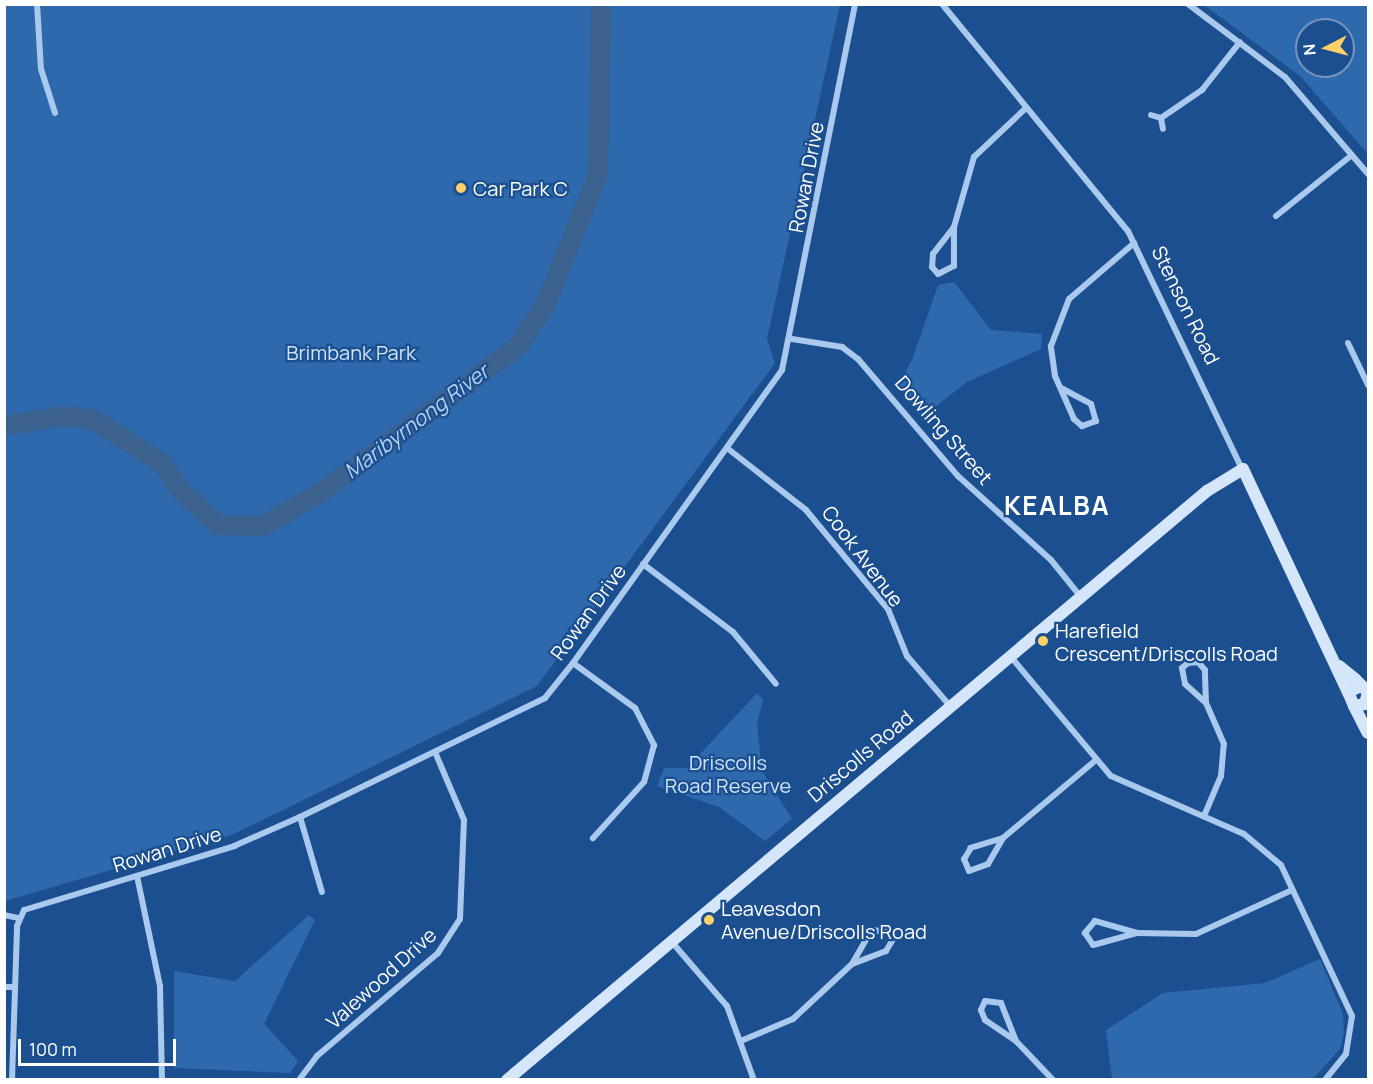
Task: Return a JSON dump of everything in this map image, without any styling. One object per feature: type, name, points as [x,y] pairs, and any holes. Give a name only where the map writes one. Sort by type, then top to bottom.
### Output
[{"type":"street","points":[[37,4],[41,69],[55,113]]},
{"type":"street","name":"Rowan Drive","points":[[18,918],[30,908],[234,846],[300,817],[545,698],[573,663],[782,370],[792,339],[855,4]]},
{"type":"street","name":"Stenson Road","points":[[942,4],[1134,243],[1354,706]]},
{"type":"street","points":[[1188,4],[1240,42],[1299,91],[1368,174]]},
{"type":"street","points":[[1161,118],[1202,90],[1240,42]]},
{"type":"street","points":[[954,227],[933,254],[933,267],[938,274],[954,266],[954,227],[974,157],[1026,108]]},
{"type":"street","points":[[1151,115],[1161,118]]},
{"type":"street","points":[[1161,118],[1163,129]]},
{"type":"street","points":[[1276,216],[1352,155]]},
{"type":"street","points":[[1061,388],[1091,404],[1096,421],[1088,426],[1077,423],[1061,388],[1051,346],[1064,306],[1134,243]]},
{"type":"street","name":"Dowling Street","points":[[792,339],[842,347],[858,359],[958,476],[1051,560],[1082,597]]},
{"type":"street","points":[[1348,343],[1368,385]]},
{"type":"street","name":"Cook Avenue","points":[[727,448],[806,510],[888,609],[907,656],[950,706]]},
{"type":"street","name":"Driscolls Road","points":[[507,1080],[670,940],[1218,482],[1243,469]]},
{"type":"street","points":[[644,564],[733,632],[776,684]]},
{"type":"street","points":[[1011,657],[1096,760],[1132,788],[1203,816],[1264,846],[1281,865],[1352,1016],[1346,1054],[1325,1080]]},
{"type":"street","points":[[1203,816],[1224,760],[1224,744],[1206,703],[1205,670],[1198,662],[1188,663],[1182,668],[1185,684],[1206,703]]},
{"type":"street","name":"Stenson Road","points":[[1334,662],[1364,686]]},
{"type":"street","points":[[573,663],[635,708],[654,745],[644,782],[593,838]]},
{"type":"street","points":[[1348,692],[1364,686],[1368,704],[1354,706],[1368,733]]},
{"type":"street","name":"Valewood Drive","points":[[299,1080],[317,1056],[438,953],[460,918],[464,820],[435,752]]},
{"type":"street","points":[[1003,838],[971,848],[964,859],[969,871],[988,864],[1003,838],[1096,760]]},
{"type":"street","points":[[300,817],[322,892]]},
{"type":"street","points":[[137,876],[160,986],[162,1080]]},
{"type":"street","points":[[1137,933],[1093,945],[1084,933],[1095,921],[1137,933],[1196,934],[1293,890]]},
{"type":"street","points":[[4,915],[18,918],[12,1080]]},
{"type":"street","points":[[743,1040],[793,1019],[852,964],[872,930],[889,932],[892,941],[886,951],[852,964]]},
{"type":"street","points":[[670,940],[727,1006],[743,1040],[754,1080]]},
{"type":"street","points":[[4,987],[14,987]]},
{"type":"street","points":[[1016,1041],[1001,1003],[985,1002],[981,1010],[985,1020],[1016,1041],[1053,1080]]},
{"type":"green space","name":"Brimbank Park","points":[[5,5],[840,5],[767,339],[775,363],[537,686],[234,834],[5,901]]},
{"type":"green space","points":[[1204,5],[1368,5],[1368,154],[1302,78],[1355,78],[1355,18],[1295,18],[1295,72]]},
{"type":"green space","points":[[954,282],[991,330],[1042,334],[1041,349],[967,382],[922,417],[897,386],[912,360],[938,285]]},
{"type":"green space","name":"Driscolls Road Reserve","points":[[757,693],[763,700],[757,723],[762,771],[792,819],[765,841],[719,807],[657,786],[664,768],[687,768]]},
{"type":"green space","points":[[309,915],[315,920],[264,1024],[298,1061],[290,1073],[174,1068],[174,971],[235,981]]},
{"type":"green space","points":[[1320,959],[1343,1014],[1344,1033],[1340,1049],[1313,1079],[1112,1079],[1106,1030],[1163,993],[1265,983]]},
{"type":"waterway","name":"Maribyrnong River","points":[[4,426],[63,416],[94,420],[163,464],[182,492],[218,525],[262,526],[323,491],[517,347],[545,306],[598,174],[601,4]]},
{"type":"place","name":"Car Park C","points":[[461,188]]},
{"type":"place","name":"Harefield Crescent/Driscolls Road","points":[[1043,641]]},
{"type":"place","name":"Leavesdon Avenue/Driscolls Road","points":[[709,920]]},
{"type":"district","name":"KEALBA","points":[[1057,506]]}]
